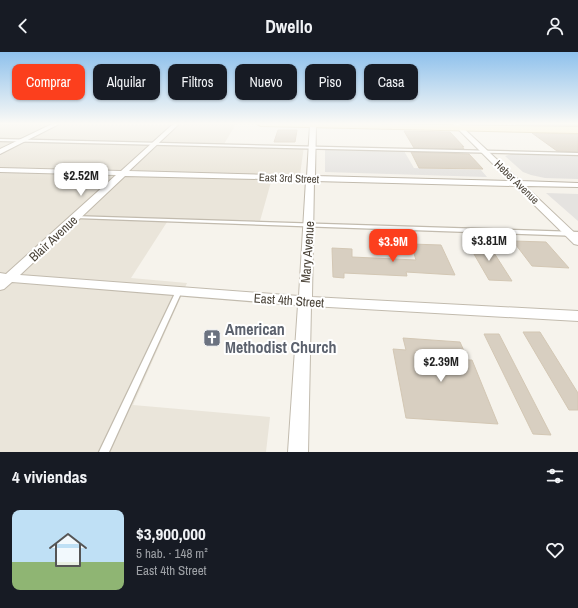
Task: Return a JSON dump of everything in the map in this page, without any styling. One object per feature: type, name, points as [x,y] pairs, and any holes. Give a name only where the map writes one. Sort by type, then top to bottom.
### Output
[{"type":"street","points":[[0,152],[19,143]]},
{"type":"street","name":"Mary Avenue","points":[[298,452],[303,301],[312,143]]},
{"type":"street","name":"Heber Avenue","points":[[476,143],[574,234],[578,242]]},
{"type":"street","name":"Blair Avenue","points":[[0,286],[5,277],[75,217],[154,144]]},
{"type":"street","name":"East 3rd Street","points":[[0,170],[578,186]]},
{"type":"street","name":"East 4th Street","points":[[5,277],[303,301],[578,316]]},
{"type":"lane","points":[[95,143],[578,154]]},
{"type":"lane","points":[[75,217],[574,234]]},
{"type":"lane","points":[[104,452],[179,291]]},
{"type":"shaded area","points":[[0,143],[225,143],[224,144],[304,146],[300,175],[273,175],[260,221],[169,219],[131,278],[187,283],[133,405],[270,417],[266,452],[0,452]]},
{"type":"shaded area","points":[[325,150],[404,151],[414,168],[481,170],[487,177],[325,172]]},
{"type":"shaded area","points":[[512,154],[578,156],[578,179],[545,178],[523,172],[505,156]]},
{"type":"shaded area","points":[[546,193],[578,194],[578,221]]},
{"type":"building","points":[[411,143],[460,143],[464,149],[414,148]]},
{"type":"building","points":[[545,143],[578,143],[578,152],[557,151]]},
{"type":"building","points":[[411,152],[469,154],[483,169],[419,168]]},
{"type":"building","points":[[513,241],[546,242],[569,268],[532,266]]},
{"type":"building","points":[[467,242],[487,242],[512,281],[489,280]]},
{"type":"building","points":[[411,244],[441,245],[455,275],[406,272],[407,276],[344,273],[344,278],[333,277],[332,248],[352,249],[352,257],[416,260]]},
{"type":"building","points":[[523,332],[540,332],[578,393],[578,410],[569,410]]},
{"type":"building","points":[[484,334],[499,334],[551,435],[533,434]]},
{"type":"building","points":[[403,338],[460,342],[468,360],[472,360],[498,424],[406,418],[393,349],[406,350]]},
{"type":"place","name":"American Methodist Church","points":[[212,338]]}]
